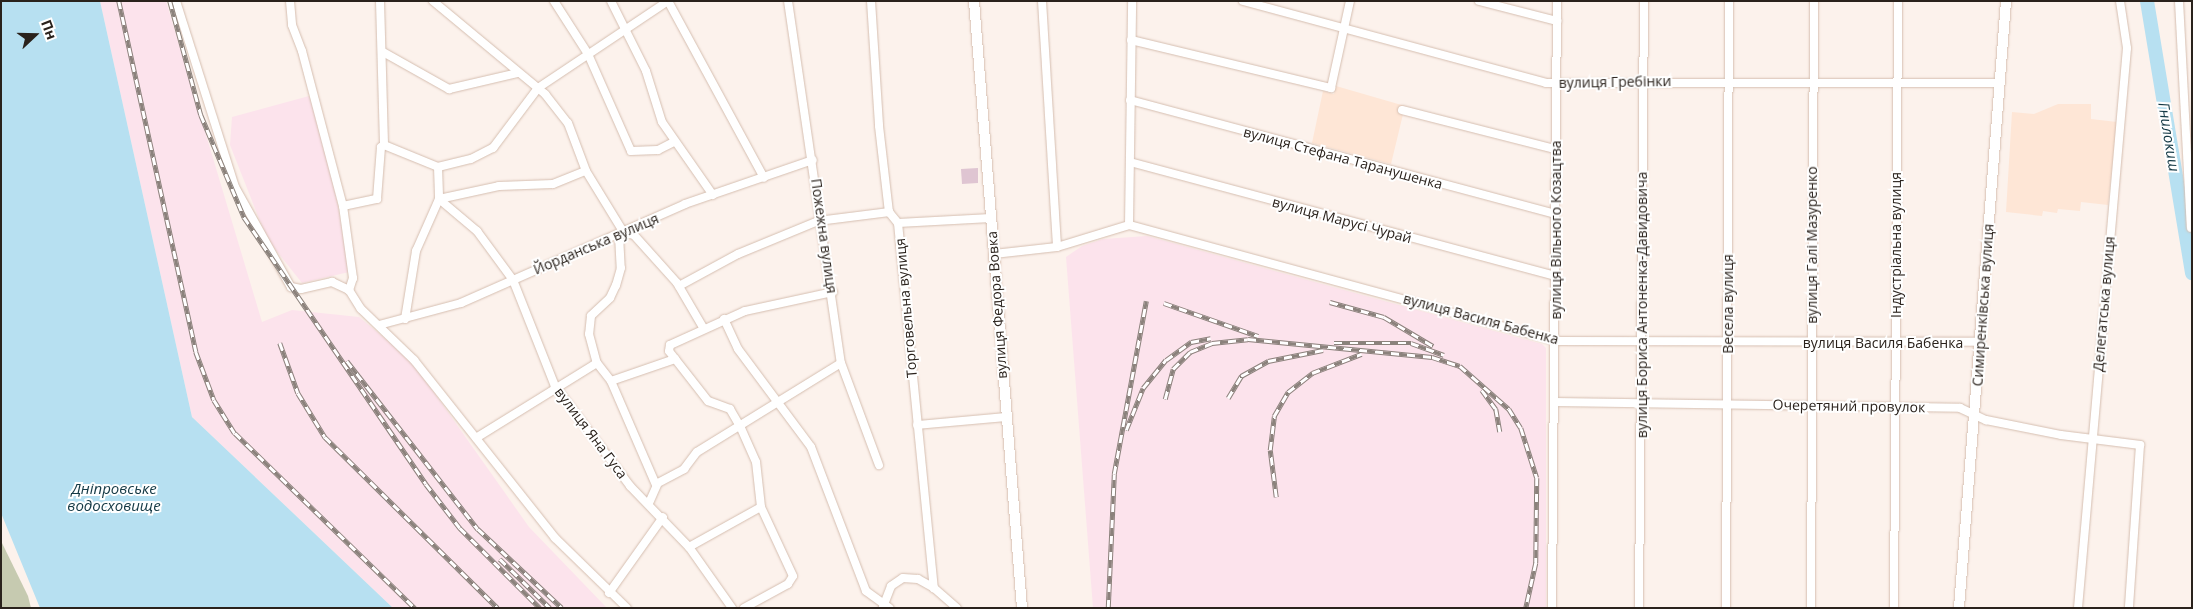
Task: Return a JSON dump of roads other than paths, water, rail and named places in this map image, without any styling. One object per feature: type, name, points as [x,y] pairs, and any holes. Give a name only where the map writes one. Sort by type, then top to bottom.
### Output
[{"type":"main road","name":"вулиця Федора Вовка","points":[[974,1],[1005,418],[1022,608]]},
{"type":"main road","name":"Симиренківська вулиця","points":[[1959,608],[2006,1]]},
{"type":"street","points":[[176,1],[235,187],[291,287],[301,289],[332,282],[349,290],[361,309],[414,360],[555,538],[609,593],[627,608]]},
{"type":"street","points":[[290,1],[292,25],[343,206],[353,278],[349,290]]},
{"type":"street","points":[[343,206],[377,199],[384,144],[383,52],[380,1]]},
{"type":"street","points":[[434,1],[538,88],[568,123],[586,171],[622,234],[621,268],[616,285],[610,298],[591,316],[589,334],[597,363],[611,381],[656,485]]},
{"type":"street","points":[[554,1],[588,54],[631,151],[658,150],[674,142]]},
{"type":"street","points":[[611,1],[627,28],[674,142],[713,195]]},
{"type":"street","points":[[384,144],[438,167],[471,159],[493,148],[538,88],[668,1],[764,178]]},
{"type":"street","name":"Пожежна вулиця","points":[[788,1],[823,219],[841,363],[878,465]]},
{"type":"street","points":[[679,286],[738,254],[823,219],[889,212],[871,1]]},
{"type":"street","points":[[1042,1],[1058,247]]},
{"type":"street","points":[[994,254],[1058,247],[1129,225],[1132,1]]},
{"type":"street","name":"вулиця Гребінки","points":[[1242,1],[1546,83],[1644,81],[1999,83]]},
{"type":"street","points":[[1131,40],[1331,88],[1350,1]]},
{"type":"street","points":[[1479,1],[1557,21]]},
{"type":"street","name":"вулиця Вільного Козацтва","points":[[1552,608],[1556,341],[1555,149],[1557,1]]},
{"type":"street","name":"вулиця Бориса Антоненка-Давидовича","points":[[1639,608],[1644,1]]},
{"type":"street","name":"Весела вулиця","points":[[1726,608],[1729,1]]},
{"type":"street","name":"вулиця Галі Мазуренко","points":[[1811,608],[1814,1]]},
{"type":"street","name":"Індустріальна вулиця","points":[[1894,608],[1897,406],[1898,1]]},
{"type":"street","name":"Делегатська вулиця","points":[[2078,608],[2127,48],[2120,1]]},
{"type":"street","points":[[2179,1],[2191,228]]},
{"type":"street","points":[[383,52],[449,89],[518,73]]},
{"type":"street","name":"вулиця Стефана Таранушенка","points":[[1130,100],[1555,214]]},
{"type":"street","points":[[1402,110],[1555,149]]},
{"type":"street","name":"Йорданська вулиця","points":[[379,325],[461,303],[713,195],[813,160]]},
{"type":"street","name":"вулиця Марусі Чурай","points":[[1130,162],[1555,276]]},
{"type":"street","points":[[405,319],[416,250],[439,199],[438,167]]},
{"type":"street","points":[[439,199],[499,186],[554,184],[586,171]]},
{"type":"street","name":"вулиця Яна Гуса","points":[[439,199],[477,231],[513,280],[556,386],[630,486],[663,517],[689,547],[732,608]]},
{"type":"street","name":"Торговельна вулиця","points":[[889,212],[898,223],[934,588]]},
{"type":"street","points":[[898,223],[991,218]]},
{"type":"street","name":"вулиця Василя Бабенка","points":[[1129,225],[1556,341],[1981,342]]},
{"type":"street","points":[[622,234],[634,235],[679,286],[704,329]]},
{"type":"street","points":[[744,608],[793,579],[761,507],[756,462],[741,428],[730,409],[708,401],[669,351],[671,342],[745,311],[833,292]]},
{"type":"street","points":[[724,320],[738,349],[811,447],[866,591],[885,607],[892,586],[903,578],[918,578],[934,588],[956,608]]},
{"type":"street","points":[[611,381],[675,359]]},
{"type":"street","points":[[476,438],[556,386],[597,363]]},
{"type":"street","points":[[649,503],[656,485],[684,469],[697,452],[741,428],[841,363]]},
{"type":"street","name":"Очеретяний провулок","points":[[1554,402],[1812,404],[1960,408],[1974,416],[2061,435],[2140,445],[2129,608]]},
{"type":"street","points":[[917,424],[1005,418]]},
{"type":"street","points":[[689,547],[761,507]]},
{"type":"street","points":[[609,593],[663,517]]},
{"type":"water","name":"Дніпровське водосховище","points":[[1,1],[100,1],[192,417],[393,608],[40,608],[1,513]]},
{"type":"waterway","name":"Гнилокиш","points":[[2147,1],[2192,273]]},
{"type":"railway","points":[[119,1],[196,352],[214,400],[235,433],[415,608]]},
{"type":"railway","points":[[170,1],[201,115],[244,217],[426,484],[460,528],[540,608]]},
{"type":"railway","points":[[1108,608],[1114,474],[1146,301]]},
{"type":"railway","points":[[1330,302],[1384,317],[1433,346]]},
{"type":"railway","points":[[1164,303],[1258,336]]},
{"type":"railway","points":[[1126,430],[1143,388],[1166,360],[1191,342],[1211,338]]},
{"type":"railway","points":[[1165,399],[1173,369],[1190,352],[1212,343],[1248,339],[1432,357],[1460,366],[1509,409],[1521,428],[1537,478],[1536,563],[1526,608]]},
{"type":"railway","points":[[280,343],[298,393],[325,437],[498,608]]},
{"type":"railway","points":[[1334,343],[1411,343],[1444,355]]},
{"type":"railway","points":[[1228,398],[1241,376],[1268,361],[1323,350]]},
{"type":"railway","points":[[1276,497],[1270,450],[1274,416],[1288,392],[1312,373],[1361,354]]},
{"type":"railway","points":[[347,361],[478,529],[562,608]]},
{"type":"railway","points":[[1482,390],[1496,409],[1500,432]]},
{"type":"railway","points":[[500,559],[550,608]]}]
